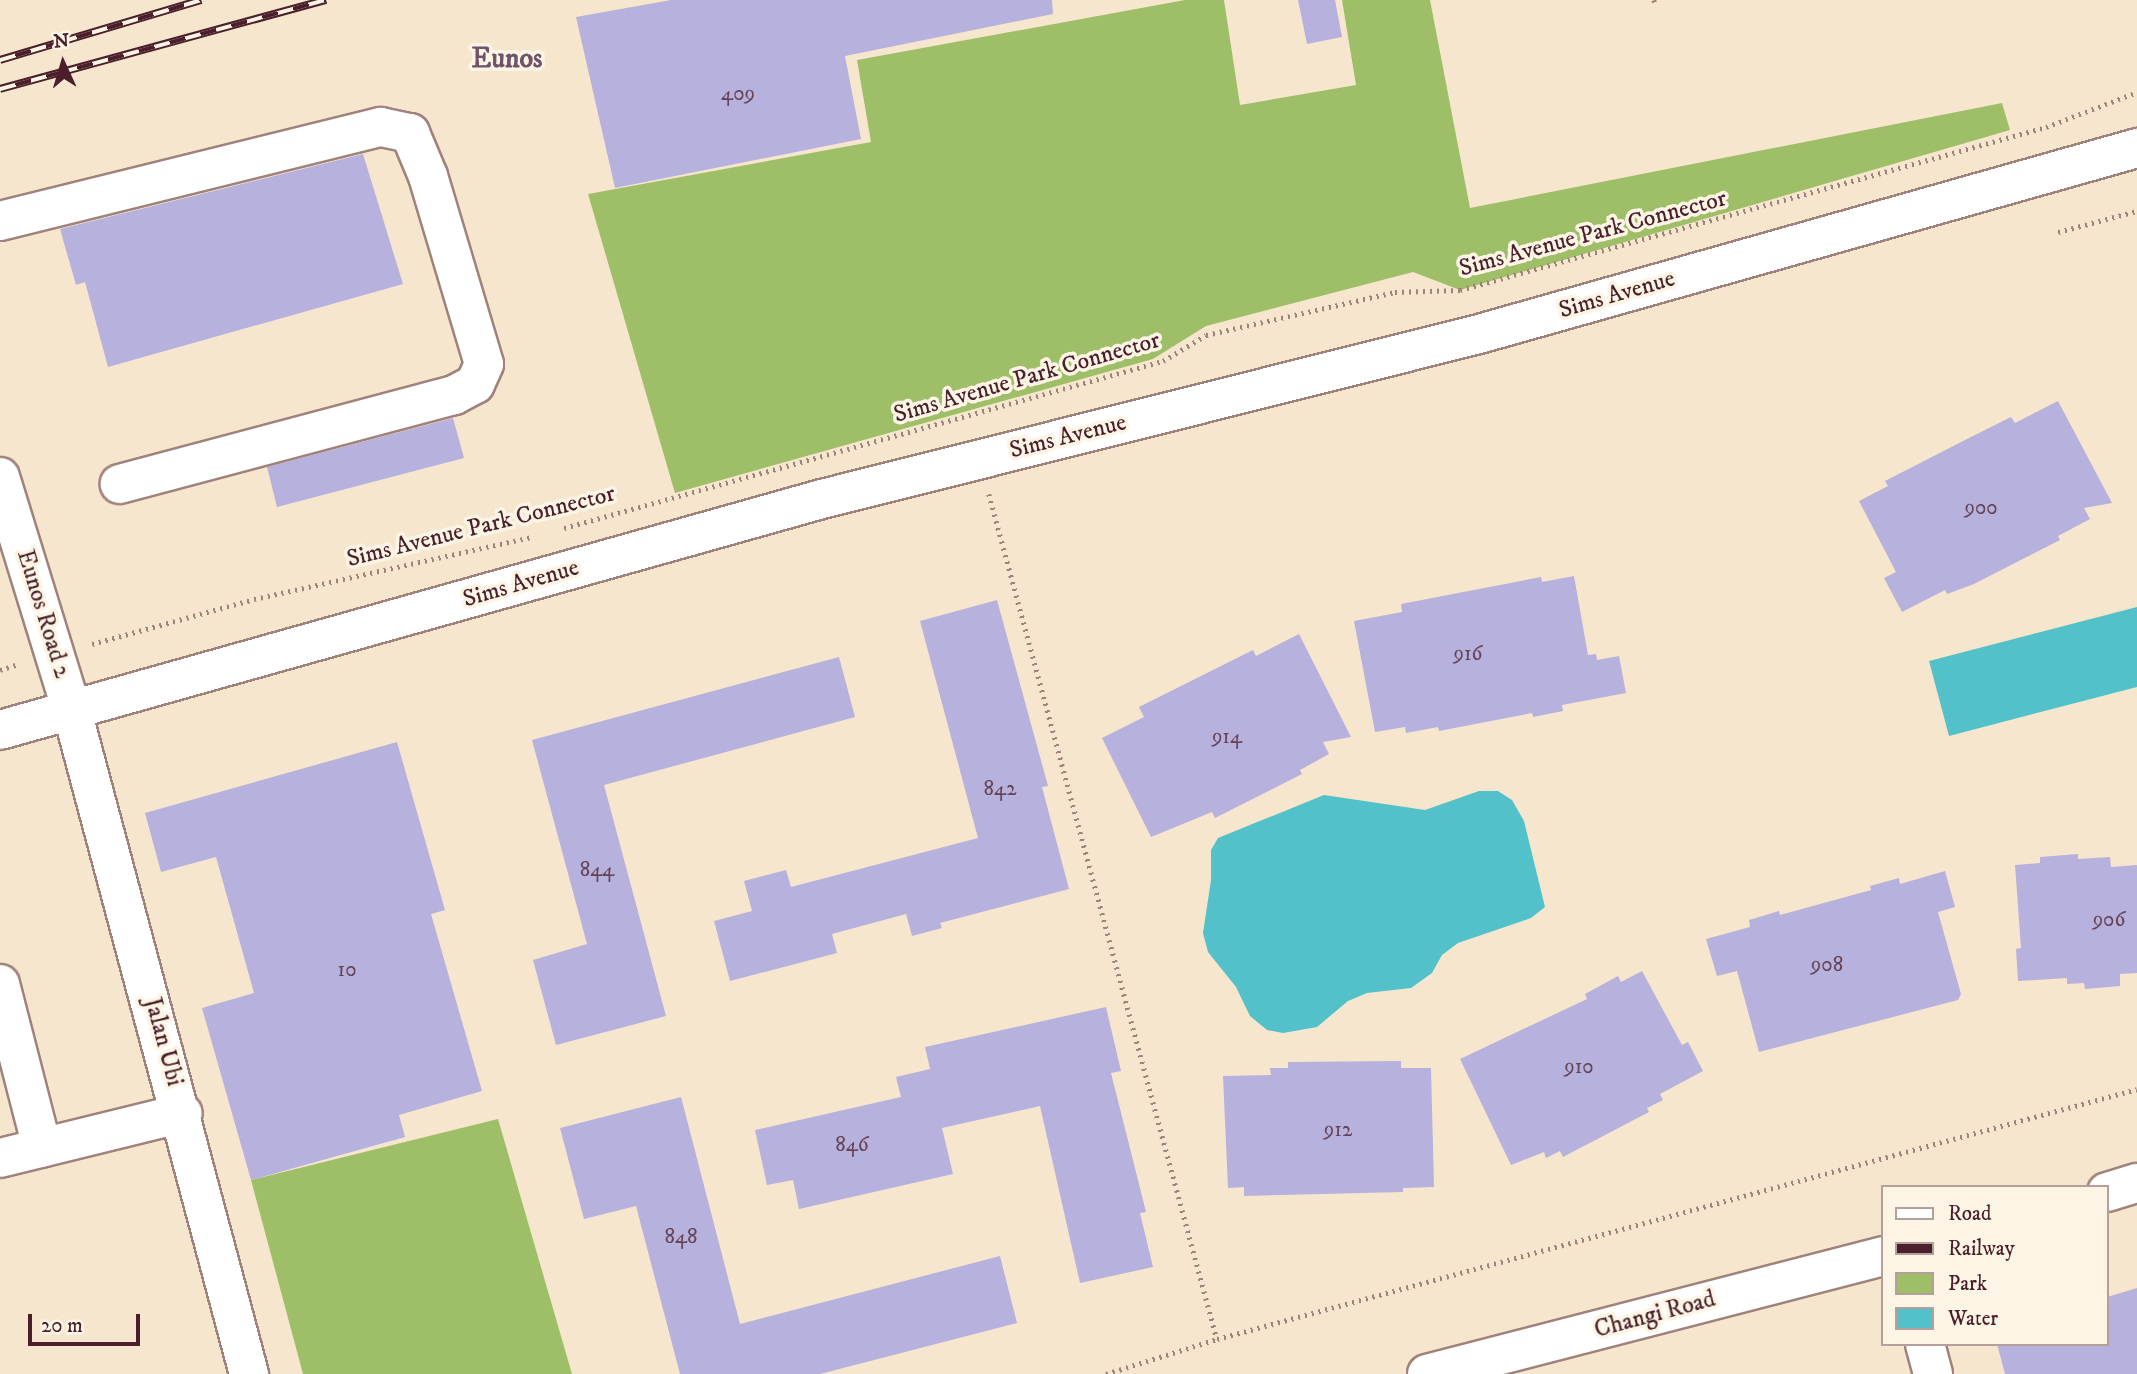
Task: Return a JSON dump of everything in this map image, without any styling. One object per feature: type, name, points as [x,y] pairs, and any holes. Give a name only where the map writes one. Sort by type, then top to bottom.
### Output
[{"type":"main road","points":[[0,221],[381,127],[410,133],[428,176],[484,364],[475,384],[454,396],[120,484]]},
{"type":"main road","name":"Sims Avenue","points":[[0,730],[808,503],[1479,334],[2137,148]]},
{"type":"main road","name":"Eunos Road 2","points":[[0,477],[72,711]]},
{"type":"main road","name":"Jalan Ubi","points":[[72,711],[183,1113],[249,1374]]},
{"type":"main road","points":[[0,984],[42,1148]]},
{"type":"main road","points":[[0,1158],[183,1113]]},
{"type":"main road","points":[[2109,1191],[2137,1183]]},
{"type":"main road","name":"Changi Road","points":[[1427,1374],[1507,1365],[1882,1256]]},
{"type":"main road","points":[[1926,1346],[1933,1374]]},
{"type":"path","name":"Sims Avenue Park Connector","points":[[552,532],[1163,361],[1206,335],[1395,292],[1460,290],[2046,127],[2137,92]]},
{"type":"path","points":[[2058,232],[2137,211]]},
{"type":"path","points":[[980,460],[1217,1339]]},
{"type":"path","name":"Sims Avenue Park Connector","points":[[123,635],[254,599],[539,536]]},
{"type":"path","points":[[1106,1374],[1217,1339],[2137,1088]]},
{"type":"green space","points":[[1185,0],[1224,0],[1240,105],[1356,85],[1342,0],[1430,0],[1470,208],[2002,103],[2010,130],[1460,290],[1413,272],[1206,326],[1153,359],[675,493],[588,194],[871,142],[857,60]]},
{"type":"green space","points":[[498,1119],[572,1374],[303,1374],[251,1180]]},
{"type":"water","points":[[2137,607],[2137,687],[1949,736],[1929,661]]},
{"type":"water","points":[[1479,791],[1498,791],[1512,800],[1524,821],[1545,907],[1531,918],[1458,943],[1442,955],[1432,973],[1411,988],[1367,993],[1348,1001],[1317,1027],[1283,1033],[1267,1030],[1250,1016],[1236,987],[1208,952],[1203,933],[1211,880],[1211,850],[1218,838],[1324,795],[1425,810]]},
{"type":"building","points":[[671,0],[1052,0],[1053,14],[845,56],[861,139],[615,188],[576,17]]},
{"type":"building","points":[[1298,0],[1335,0],[1342,37],[1307,44]]},
{"type":"building","points":[[363,154],[403,284],[108,367],[85,282],[76,285],[60,229]]},
{"type":"building","points":[[2058,401],[2112,503],[2084,508],[2090,519],[2058,536],[2060,540],[1974,584],[1947,594],[1945,590],[1902,612],[1884,578],[1896,572],[1859,501],[1888,486],[1885,481],[1967,439],[2011,417],[2015,423]]},
{"type":"building","points":[[453,418],[464,458],[277,507],[267,467]]},
{"type":"building","points":[[1574,576],[1588,655],[1596,654],[1597,660],[1619,656],[1626,693],[1562,705],[1563,711],[1533,717],[1532,713],[1439,731],[1438,727],[1406,733],[1405,727],[1375,732],[1354,621],[1402,612],[1401,604],[1541,577],[1542,582]]},
{"type":"building","points":[[997,600],[1048,786],[1042,787],[1069,889],[940,923],[942,928],[912,936],[906,914],[832,934],[837,953],[730,981],[714,921],[752,911],[744,881],[786,870],[791,887],[978,838],[920,621]]},
{"type":"building","points":[[1299,634],[1351,737],[1323,742],[1329,754],[1300,770],[1302,774],[1215,818],[1212,812],[1151,837],[1102,738],[1144,717],[1139,707],[1253,650],[1256,656]]},
{"type":"building","points":[[839,657],[855,717],[604,785],[666,1016],[556,1045],[533,960],[587,944],[532,740]]},
{"type":"building","points":[[397,742],[445,910],[431,914],[482,1091],[399,1115],[405,1137],[251,1180],[202,1008],[254,993],[216,857],[161,872],[145,813]]},
{"type":"building","points":[[2078,854],[2078,859],[2110,857],[2111,867],[2137,865],[2137,973],[2120,974],[2120,986],[2085,989],[2084,983],[2067,984],[2067,978],[2018,981],[2016,949],[2021,948],[2015,865],[2040,863],[2040,857]]},
{"type":"building","points":[[1945,871],[1955,907],[1938,912],[1961,994],[1958,1000],[1759,1052],[1737,971],[1717,976],[1706,939],[1750,927],[1749,920],[1779,911],[1780,915],[1871,890],[1870,886],[1899,878],[1900,884]]},
{"type":"building","points":[[1642,971],[1682,1045],[1688,1042],[1703,1071],[1660,1094],[1663,1100],[1647,1108],[1649,1112],[1563,1157],[1560,1151],[1546,1158],[1544,1152],[1511,1165],[1460,1059],[1587,999],[1585,994],[1618,976],[1621,982]]},
{"type":"building","points":[[1106,1007],[1121,1071],[1111,1073],[1146,1212],[1140,1213],[1153,1267],[1080,1283],[1040,1106],[942,1128],[953,1174],[799,1209],[793,1180],[767,1185],[755,1130],[901,1097],[896,1077],[930,1069],[925,1047]]},
{"type":"building","points":[[1401,1061],[1401,1068],[1431,1068],[1434,1187],[1403,1188],[1403,1192],[1244,1196],[1244,1187],[1228,1188],[1223,1076],[1271,1075],[1270,1068],[1288,1068],[1288,1062]]},
{"type":"building","points":[[681,1097],[740,1324],[1000,1256],[1017,1323],[820,1374],[680,1374],[636,1206],[584,1219],[560,1128]]},
{"type":"building","points":[[2137,1288],[2137,1374],[2005,1374],[1998,1346],[2109,1346],[2109,1296]]},
{"type":"railway","points":[[0,60],[201,0]]},
{"type":"railway","points":[[0,89],[326,0]]},
{"type":"district","name":"Eunos","points":[[507,59]]}]
